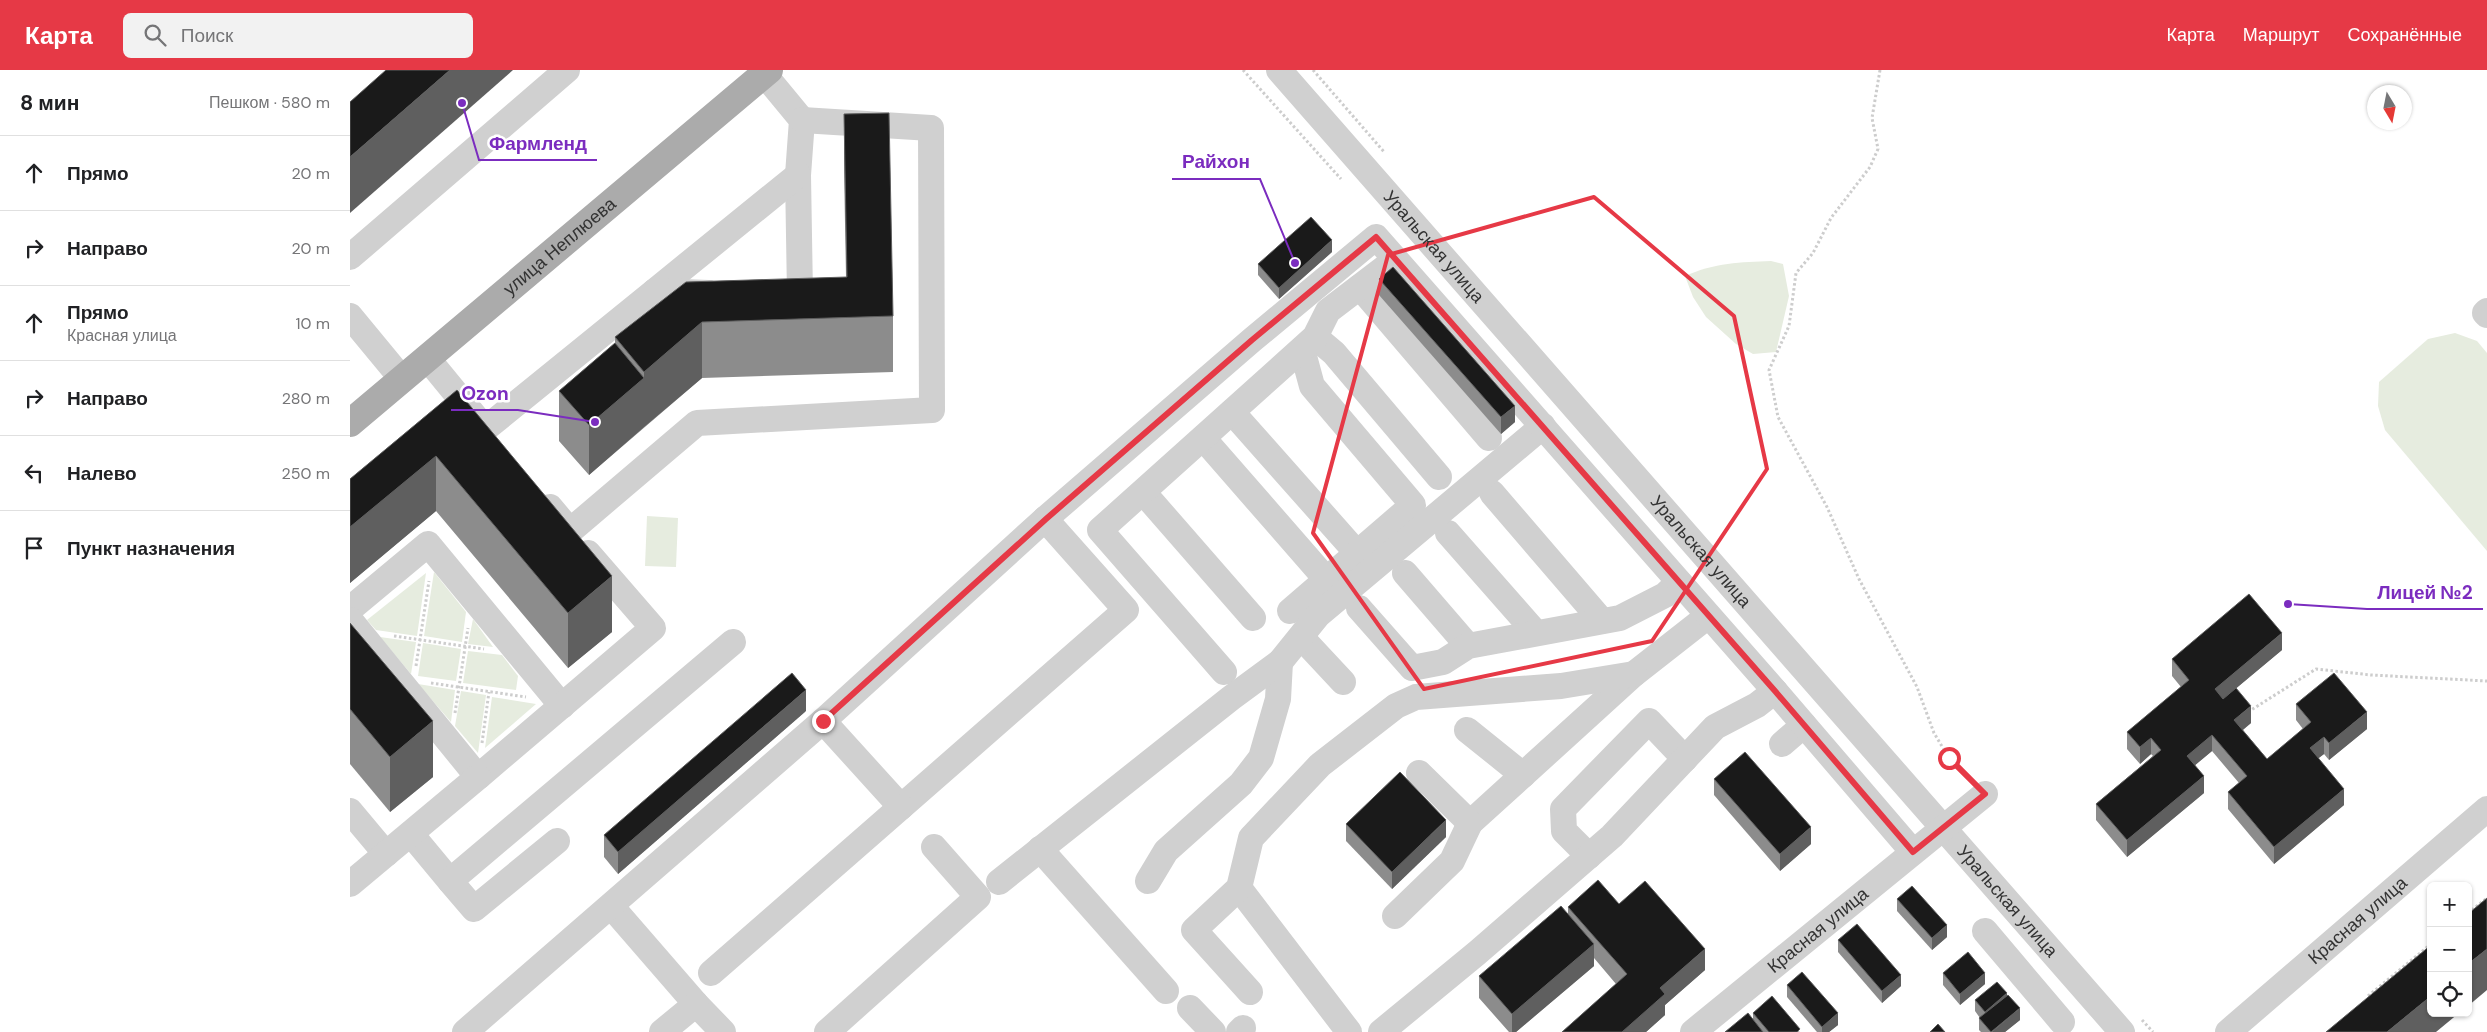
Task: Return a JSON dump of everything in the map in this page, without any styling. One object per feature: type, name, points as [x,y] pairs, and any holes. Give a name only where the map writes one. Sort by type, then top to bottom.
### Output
[{"type":"main road","name":"улица Неплюева","points":[[350,423],[766,72]]},
{"type":"street","points":[[350,257],[567,70]]},
{"type":"street","name":"Уральская улица","points":[[1279,70],[2122,1032]]},
{"type":"street","points":[[761,294],[800,295],[798,175],[802,120],[766,72]]},
{"type":"street","points":[[570,531],[696,422],[932,410],[931,128],[802,120]]},
{"type":"street","points":[[470,420],[655,291],[798,175]]},
{"type":"street","points":[[465,1032],[823,721],[1046,519],[1252,340],[1376,237],[1775,691],[1913,852]]},
{"type":"street","points":[[1224,672],[1100,530],[1309,343],[1328,311],[1395,260]]},
{"type":"street","points":[[1360,287],[1489,438]]},
{"type":"street","points":[[655,291],[732,293]]},
{"type":"street","points":[[2487,311],[2485,313],[2487,315]]},
{"type":"street","points":[[350,316],[402,379]]},
{"type":"street","points":[[1309,343],[1334,353],[1439,477]]},
{"type":"street","points":[[1290,611],[1413,506],[1312,386],[1309,343]]},
{"type":"street","points":[[427,358],[470,420],[503,451]]},
{"type":"street","points":[[1232,412],[1357,553]]},
{"type":"street","points":[[999,882],[1223,704],[1280,662],[1318,615],[1543,426]]},
{"type":"street","points":[[1203,438],[1326,579]]},
{"type":"street","points":[[350,884],[411,834],[480,765],[562,706],[653,628],[534,487]]},
{"type":"street","points":[[1143,492],[1253,618]]},
{"type":"street","points":[[1492,493],[1602,621]]},
{"type":"street","points":[[711,973],[1126,610],[1046,519]]},
{"type":"street","points":[[1448,534],[1536,634]]},
{"type":"street","points":[[350,609],[428,544],[562,706]]},
{"type":"street","points":[[1405,573],[1468,646]]},
{"type":"street","points":[[1359,608],[1412,668],[1443,662],[1468,646],[1620,618],[1664,595],[1679,582]]},
{"type":"street","points":[[1394,916],[1452,861],[1470,823],[1634,674],[1708,616]]},
{"type":"street","points":[[350,620],[480,765]]},
{"type":"street","points":[[1301,637],[1343,682]]},
{"type":"street","points":[[450,881],[733,642]]},
{"type":"street","points":[[1148,881],[1166,851],[1241,784],[1261,758],[1278,699],[1280,662]]},
{"type":"street","points":[[1250,992],[1194,930],[1238,888],[1251,838],[1320,765],[1396,706],[1416,697],[1440,693],[1561,686],[1634,674]]},
{"type":"street","points":[[1381,1032],[1612,836],[1715,727],[1757,705],[1775,691]]},
{"type":"street","points":[[823,721],[901,807]]},
{"type":"street","points":[[1589,856],[1564,831],[1563,810],[1649,721],[1685,759]]},
{"type":"street","points":[[1782,744],[1804,725]]},
{"type":"street","points":[[1467,730],[1523,775]]},
{"type":"street","points":[[1419,772],[1470,823]]},
{"type":"street","name":"Красная улица","points":[[1693,1032],[1985,794]]},
{"type":"street","name":"Красная улица","points":[[2228,1032],[2487,809]]},
{"type":"street","points":[[350,811],[386,854]]},
{"type":"street","points":[[411,834],[474,909],[557,841]]},
{"type":"street","points":[[827,1032],[978,897],[934,847]]},
{"type":"street","points":[[1040,849],[1166,991]]},
{"type":"street","points":[[1238,888],[1349,1032]]},
{"type":"street","points":[[611,906],[696,1004],[723,1032]]},
{"type":"street","points":[[1985,931],[2057,1027],[2091,997]]},
{"type":"street","points":[[662,1032],[696,1004]]},
{"type":"street","points":[[1190,1008],[1213,1032]]},
{"type":"path","points":[[1880,70],[1872,118],[1878,149],[1870,167],[1831,218],[1814,253],[1796,274],[1790,326],[1769,370],[1778,417],[1827,506],[1859,580],[1917,687],[1934,733],[1949,758],[1985,794]]},
{"type":"path","points":[[414,673],[430,578]]},
{"type":"path","points":[[454,720],[469,621]]},
{"type":"path","points":[[392,636],[493,650]]},
{"type":"path","points":[[2244,714],[2316,669],[2370,676],[2487,681]]},
{"type":"path","points":[[422,682],[533,698]]},
{"type":"path","points":[[480,765],[489,692]]},
{"type":"path","points":[[2472,910],[2487,898]]},
{"type":"path","points":[[2363,1001],[2427,947]]},
{"type":"highlighted area","points":[[1594,197],[1734,316],[1767,469],[1652,641],[1424,689],[1313,533],[1388,255]]},
{"type":"shaded area","points":[[1771,261],[1783,264],[1789,296],[1776,352],[1753,354],[1736,344],[1706,317],[1693,297],[1685,276],[1717,266]]},
{"type":"shaded area","points":[[2455,333],[2477,341],[2487,353],[2487,551],[2385,430],[2378,406],[2379,382],[2428,339]]},
{"type":"shaded area","points":[[647,516],[678,518],[676,567],[645,566]]},
{"type":"shaded area","points":[[434,572],[466,612],[462,642],[424,636]]},
{"type":"shaded area","points":[[426,573],[417,636],[376,630],[367,620]]},
{"type":"shaded area","points":[[473,619],[493,647],[468,644]]},
{"type":"shaded area","points":[[380,637],[416,642],[411,674]]},
{"type":"shaded area","points":[[423,643],[461,649],[456,681],[418,676]]},
{"type":"shaded area","points":[[468,651],[502,655],[518,676],[516,690],[463,683]]},
{"type":"shaded area","points":[[418,684],[455,690],[451,722]]},
{"type":"shaded area","points":[[461,691],[486,695],[478,753],[455,726]]},
{"type":"shaded area","points":[[492,697],[536,704],[485,748]]},
{"type":"building","points":[[386,70],[450,70],[350,157],[350,102]]},
{"type":"building","points":[[889,113],[893,316],[702,322],[644,372],[615,337],[686,282],[847,277],[844,114]]},
{"type":"building","points":[[1311,217],[1332,240],[1279,288],[1258,264]]},
{"type":"building","points":[[1393,267],[1515,406],[1501,417],[1379,279]]},
{"type":"building","points":[[615,343],[644,378],[589,425],[559,391]]},
{"type":"building","points":[[457,390],[612,576],[568,613],[436,456],[350,527],[350,479]]},
{"type":"building","points":[[2249,594],[2282,633],[2215,689],[2223,699],[2236,688],[2251,706],[2234,720],[2267,759],[2311,722],[2296,704],[2334,673],[2367,712],[2329,743],[2324,737],[2310,748],[2344,789],[2274,847],[2228,792],[2247,776],[2212,735],[2187,756],[2204,776],[2127,840],[2096,804],[2161,750],[2151,738],[2140,747],[2127,732],[2189,680],[2172,659]]},
{"type":"building","points":[[350,623],[433,721],[390,757],[350,709]]},
{"type":"building","points":[[792,673],[806,690],[618,852],[604,835]]},
{"type":"building","points":[[1745,752],[1811,827],[1780,854],[1714,779]]},
{"type":"building","points":[[1400,772],[1446,820],[1392,872],[1346,824]]},
{"type":"building","points":[[1598,880],[1619,904],[1645,881],[1705,949],[1660,988],[1665,994],[1622,1032],[1562,1032],[1627,974],[1568,907]]},
{"type":"building","points":[[1912,886],[1947,925],[1932,938],[1897,899]]},
{"type":"building","points":[[2487,898],[2487,949],[2472,961],[2472,927],[2472,911]]},
{"type":"building","points":[[1561,906],[1594,944],[1512,1014],[1479,976]]},
{"type":"building","points":[[1857,924],[1901,975],[1882,991],[1838,940]]},
{"type":"building","points":[[2427,948],[2427,999],[2387,1032],[2326,1032]]},
{"type":"building","points":[[1968,952],[1985,973],[1960,994],[1943,973]]},
{"type":"building","points":[[1802,972],[1838,1013],[1822,1027],[1787,985]]},
{"type":"building","points":[[1997,982],[2007,993],[1985,1012],[1975,1000]]},
{"type":"building","points":[[2008,995],[2020,1008],[1991,1032],[1979,1018]]},
{"type":"building","points":[[1772,996],[1800,1029],[1797,1032],[1769,1032],[1753,1013]]},
{"type":"building","points":[[1748,1013],[1763,1032],[1725,1032]]},
{"type":"building","points":[[1938,1024],[1945,1032],[1930,1032]]},
{"type":"place","name":"Фармленд","points":[[462,103]]},
{"type":"place","name":"Райхон","points":[[1295,263]]},
{"type":"place","name":"Ozon","points":[[595,422]]},
{"type":"place","name":"Лицей №2","points":[[2288,604]]},
{"type":"route","points":[[823,721],[1046,519],[1252,340],[1376,237],[1775,691],[1913,852],[1985,794],[1949,758]]}]
